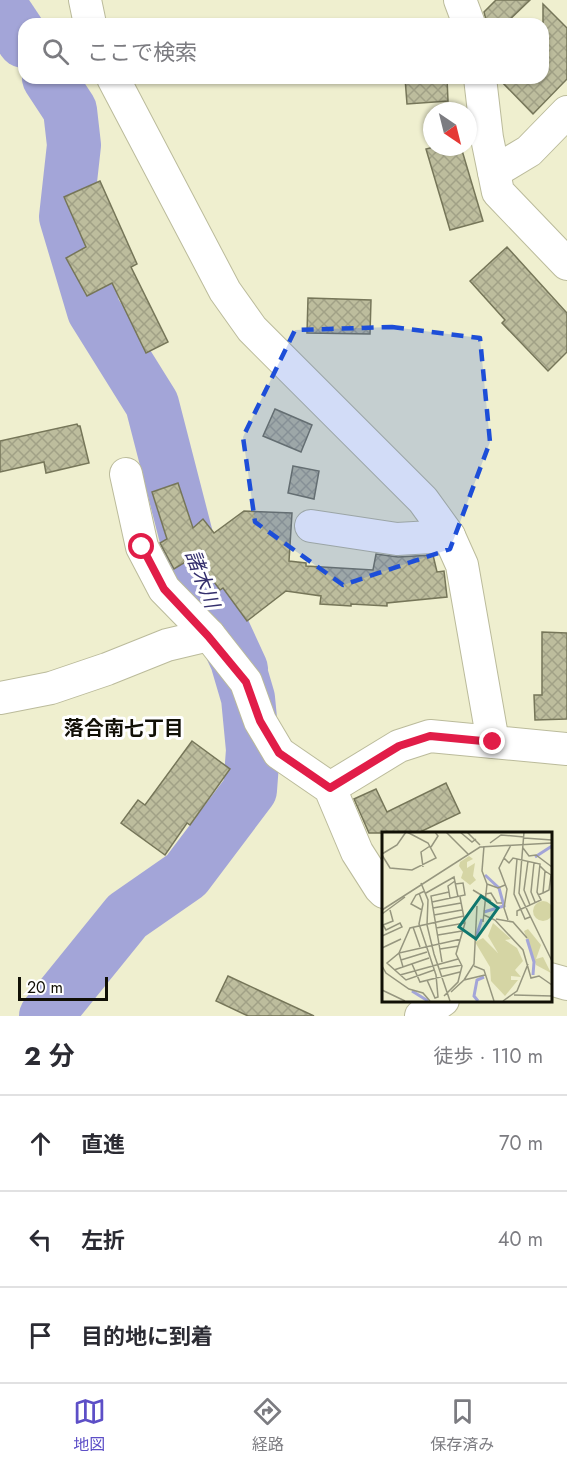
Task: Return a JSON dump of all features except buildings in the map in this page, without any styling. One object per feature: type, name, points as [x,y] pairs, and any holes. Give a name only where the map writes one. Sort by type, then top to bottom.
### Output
[{"type":"street","points":[[86,0],[89,18]]},
{"type":"street","points":[[460,0],[467,18]]},
{"type":"street","points":[[116,84],[225,291],[252,329],[423,500],[448,536],[462,565],[493,742]]},
{"type":"street","points":[[481,84],[487,138],[498,192],[567,264]]},
{"type":"street","points":[[494,172],[529,151],[567,112]]},
{"type":"street","points":[[126,474],[142,547],[164,589],[208,636],[246,682],[260,721],[279,753],[330,788],[357,852],[382,890]]},
{"type":"street","points":[[311,526],[397,538],[448,536]]},
{"type":"street","points":[[0,698],[51,688],[167,645],[208,636]]},
{"type":"street","points":[[330,788],[399,746],[430,736],[567,749]]},
{"type":"street","points":[[552,980],[567,984]]},
{"type":"street","points":[[421,1016],[440,1001]]},
{"type":"street","points":[[459,1001],[463,1016]]},
{"type":"highlighted area","points":[[392,327],[480,338],[490,442],[450,549],[343,585],[255,522],[243,437],[295,330]]},
{"type":"waterway","name":"諸木川","points":[[0,5],[18,32]]},
{"type":"waterway","name":"諸木川","points":[[46,1016],[127,916],[186,875],[250,790],[253,750],[248,698],[238,664],[241,669],[194,567],[152,404],[94,311],[66,217],[74,145],[70,110],[53,84]]},
{"type":"district","name":"落合南七丁目","points":[[124,728]]},
{"type":"route","points":[[142,547],[164,589],[208,636],[246,682],[260,721],[279,753],[330,788],[399,746],[430,736],[493,742]]}]
